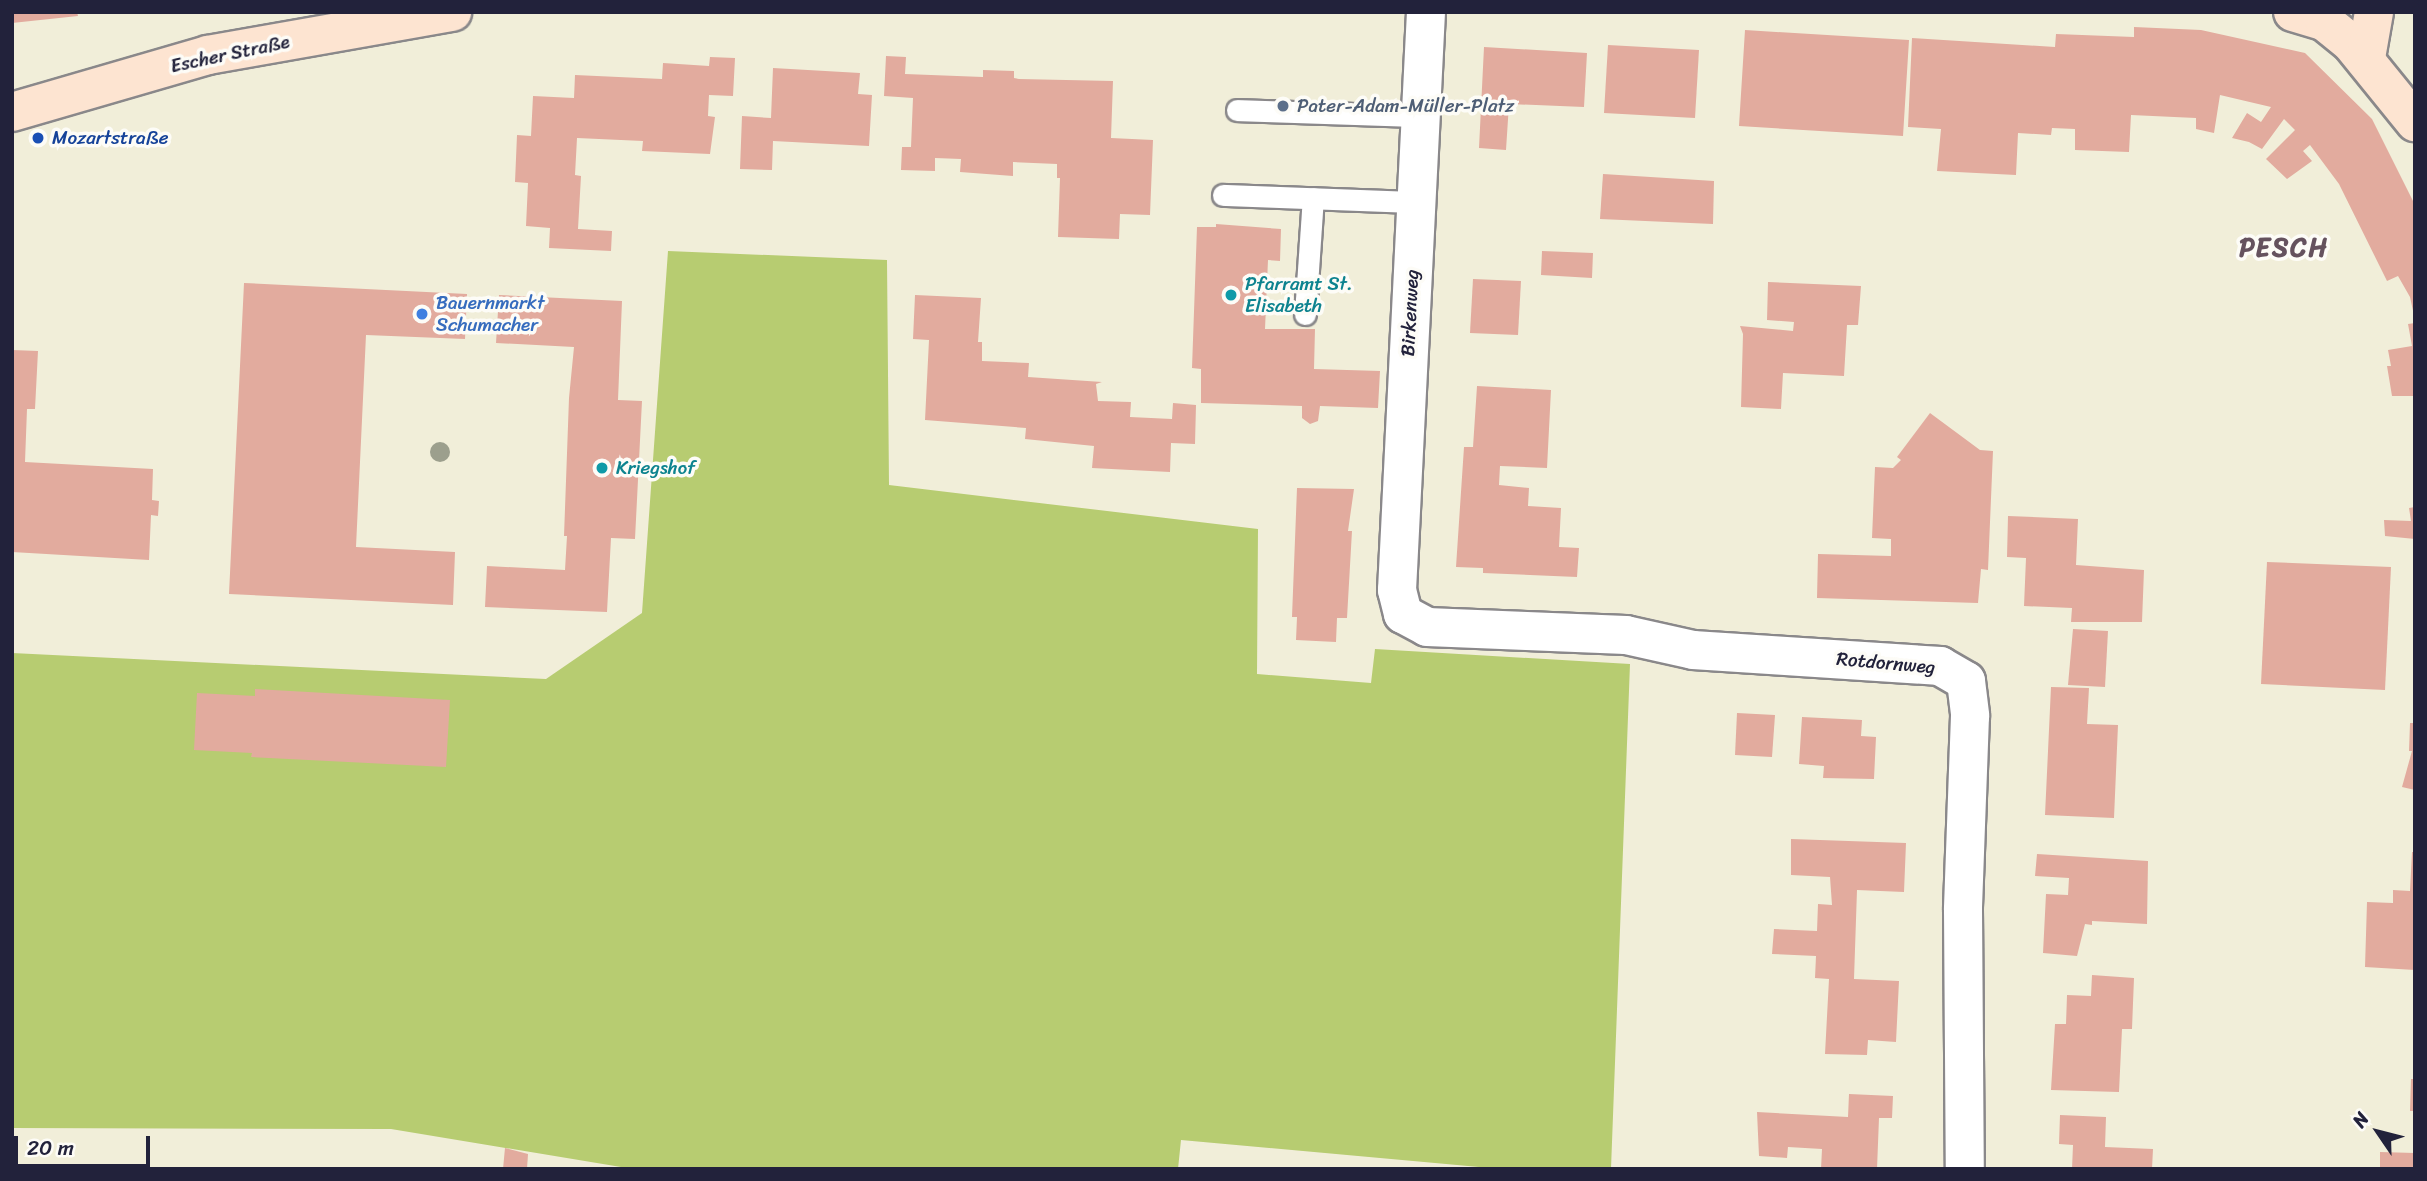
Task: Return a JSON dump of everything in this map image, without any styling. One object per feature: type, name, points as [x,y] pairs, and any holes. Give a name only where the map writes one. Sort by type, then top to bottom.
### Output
[{"type":"main road","name":"Escher Straße","points":[[12,111],[208,55],[452,12]]},
{"type":"main road","points":[[2293,12],[2325,22],[2366,58],[2415,122]]},
{"type":"main road","points":[[2366,58],[2374,12]]},
{"type":"street","name":"Birkenweg","points":[[1403,614],[1397,590],[1426,12]]},
{"type":"street","name":"Rotdornweg","points":[[1403,614],[1427,627],[1626,635],[1693,650],[1940,666],[1966,681],[1970,716],[1963,910],[1965,1169]]},
{"type":"lane","points":[[1237,110],[1420,116]]},
{"type":"lane","points":[[1223,195],[1416,202]]},
{"type":"lane","points":[[1305,314],[1313,198]]},
{"type":"green space","points":[[668,251],[887,260],[889,485],[1258,529],[1257,674],[1371,683],[1375,649],[1630,664],[1611,1169],[1501,1169],[1181,1140],[1178,1169],[633,1169],[391,1129],[12,1128],[12,653],[546,679],[642,613]]},
{"type":"building","points":[[12,12],[77,12],[78,16],[12,23]]},
{"type":"building","points":[[2134,27],[2201,30],[2305,53],[2372,119],[2415,205],[2415,320],[2410,297],[2398,276],[2387,281],[2339,184],[2310,145],[2303,151],[2312,161],[2287,179],[2266,159],[2295,130],[2284,119],[2262,149],[2232,138],[2247,113],[2261,122],[2271,107],[2220,95],[2214,133],[2196,129],[2196,118],[2131,115],[2129,152],[2075,150],[2075,129],[2052,128],[2051,135],[2018,133],[2016,175],[1937,171],[1941,129],[1908,127],[1912,38],[2055,47],[2056,34],[2134,37]]},
{"type":"building","points":[[1745,30],[1909,40],[1903,136],[1739,126]]},
{"type":"building","points":[[1608,45],[1699,50],[1695,118],[1604,113]]},
{"type":"building","points":[[1484,47],[1587,53],[1584,107],[1509,104],[1506,150],[1479,148]]},
{"type":"building","points":[[886,56],[906,57],[905,74],[983,77],[983,70],[1014,71],[1014,78],[1019,79],[1113,81],[1111,138],[1153,140],[1150,215],[1120,214],[1119,239],[1058,237],[1060,178],[1057,178],[1057,164],[1013,162],[1013,176],[960,172],[961,159],[935,158],[935,171],[901,170],[902,147],[911,147],[913,98],[884,96]]},
{"type":"building","points":[[710,57],[735,58],[733,96],[709,95],[708,116],[715,117],[710,154],[642,151],[643,141],[577,138],[575,175],[581,176],[578,229],[612,231],[611,251],[549,248],[550,228],[526,226],[528,183],[515,182],[517,135],[531,136],[533,96],[574,98],[575,75],[662,79],[663,63],[709,66]]},
{"type":"building","points":[[773,68],[860,73],[858,94],[872,95],[869,146],[773,141],[772,170],[740,169],[742,116],[771,118]]},
{"type":"building","points":[[1603,174],[1714,181],[1713,224],[1600,219]]},
{"type":"building","name":"Pfarramt St. Elisabeth","points":[[1216,224],[1281,229],[1280,261],[1268,260],[1265,329],[1315,329],[1314,369],[1380,371],[1378,408],[1320,406],[1318,421],[1310,424],[1302,418],[1302,406],[1201,403],[1201,369],[1192,368],[1197,227],[1216,227]]},
{"type":"building","points":[[1542,251],[1593,253],[1592,278],[1541,275]]},
{"type":"building","points":[[1473,279],[1521,281],[1518,335],[1470,333]]},
{"type":"building","points":[[1768,282],[1861,286],[1858,325],[1847,325],[1844,376],[1783,373],[1781,409],[1741,407],[1743,334],[1740,326],[1793,331],[1794,322],[1767,320]]},
{"type":"building","points":[[244,283],[467,294],[465,339],[366,335],[356,547],[455,552],[453,605],[229,594]]},
{"type":"building","points":[[499,295],[622,301],[618,400],[642,401],[635,539],[611,538],[607,612],[485,607],[487,566],[565,570],[567,536],[564,536],[569,398],[574,347],[496,343]]},
{"type":"building","points":[[915,295],[981,298],[978,342],[982,342],[982,361],[1029,363],[1028,377],[1102,382],[1096,384],[1098,401],[1131,402],[1130,417],[1172,419],[1173,403],[1196,405],[1195,444],[1171,443],[1170,472],[1092,468],[1094,446],[1025,439],[1026,428],[925,420],[929,340],[913,339]]},
{"type":"building","points":[[2415,323],[2415,396],[2392,396],[2387,366],[2391,366],[2388,350],[2412,346],[2408,324]]},
{"type":"building","points":[[12,350],[38,351],[35,409],[27,409],[25,462],[153,469],[152,500],[159,501],[158,516],[151,515],[149,560],[12,552]]},
{"type":"building","points":[[1477,386],[1551,390],[1547,468],[1500,466],[1499,485],[1529,488],[1528,506],[1561,508],[1559,547],[1579,548],[1577,577],[1483,573],[1483,568],[1456,567],[1464,447],[1473,447]]},
{"type":"building","points":[[1930,413],[1980,450],[1993,451],[1988,570],[1981,569],[1978,603],[1817,598],[1818,554],[1891,556],[1891,539],[1872,538],[1875,467],[1893,468],[1901,460],[1897,457]]},
{"type":"building","points":[[1297,488],[1354,489],[1348,531],[1352,531],[1347,618],[1337,618],[1336,642],[1296,640],[1297,617],[1292,617]]},
{"type":"building","points":[[2415,507],[2415,539],[2385,536],[2384,520],[2411,521],[2409,508]]},
{"type":"building","points":[[2008,516],[2078,519],[2076,565],[2144,570],[2142,622],[2071,622],[2072,608],[2024,606],[2026,558],[2007,557]]},
{"type":"building","points":[[2267,562],[2391,567],[2385,690],[2261,684]]},
{"type":"building","points":[[2073,629],[2108,631],[2105,687],[2068,685]]},
{"type":"building","points":[[2051,687],[2089,688],[2087,724],[2118,725],[2114,818],[2045,815]]},
{"type":"building","points":[[255,689],[450,700],[446,767],[251,757],[252,753],[194,750],[197,693],[255,696]]},
{"type":"building","points":[[1737,713],[1775,715],[1772,757],[1735,755]]},
{"type":"building","points":[[1802,717],[1862,720],[1861,736],[1876,737],[1874,779],[1823,778],[1824,766],[1799,764]]},
{"type":"building","points":[[2410,723],[2415,723],[2415,790],[2402,787],[2412,751],[2409,751]]},
{"type":"building","points":[[1791,839],[1906,843],[1904,892],[1857,890],[1854,979],[1899,981],[1896,1042],[1868,1040],[1867,1055],[1825,1054],[1829,979],[1815,978],[1816,956],[1772,954],[1774,929],[1817,931],[1818,904],[1832,905],[1830,877],[1791,875]]},
{"type":"building","points":[[2412,852],[2415,852],[2415,970],[2365,967],[2367,902],[2393,903],[2393,890],[2410,891]]},
{"type":"building","points":[[2037,854],[2148,861],[2147,924],[2092,921],[2092,925],[2085,924],[2077,956],[2043,953],[2046,894],[2068,895],[2069,878],[2035,876]]},
{"type":"building","points":[[2092,975],[2134,978],[2132,1029],[2122,1029],[2119,1092],[2051,1090],[2055,1024],[2066,1024],[2067,995],[2091,996]]},
{"type":"building","points":[[2411,1079],[2415,1079],[2415,1111],[2410,1111]]},
{"type":"building","points":[[1849,1094],[1893,1096],[1892,1118],[1879,1118],[1877,1169],[1821,1169],[1822,1149],[1788,1147],[1787,1158],[1759,1156],[1757,1112],[1848,1117]]},
{"type":"building","points":[[2060,1115],[2106,1117],[2105,1147],[2153,1149],[2152,1169],[2072,1169],[2073,1145],[2059,1144]]},
{"type":"building","points":[[505,1148],[528,1154],[527,1169],[503,1169]]},
{"type":"building","points":[[2380,1152],[2415,1153],[2415,1169],[2380,1169]]},
{"type":"place","name":"Pater-Adam-Müller-Platz","points":[[1283,106]]},
{"type":"place","name":"Mozartstraße","points":[[38,138]]},
{"type":"place","name":"Pfarramt St. Elisabeth","points":[[1231,295]]},
{"type":"place","name":"Bauernmarkt Schumacher","points":[[422,314]]},
{"type":"place","name":"Kriegshof","points":[[602,468]]},
{"type":"district","name":"PESCH","points":[[2284,248]]}]
